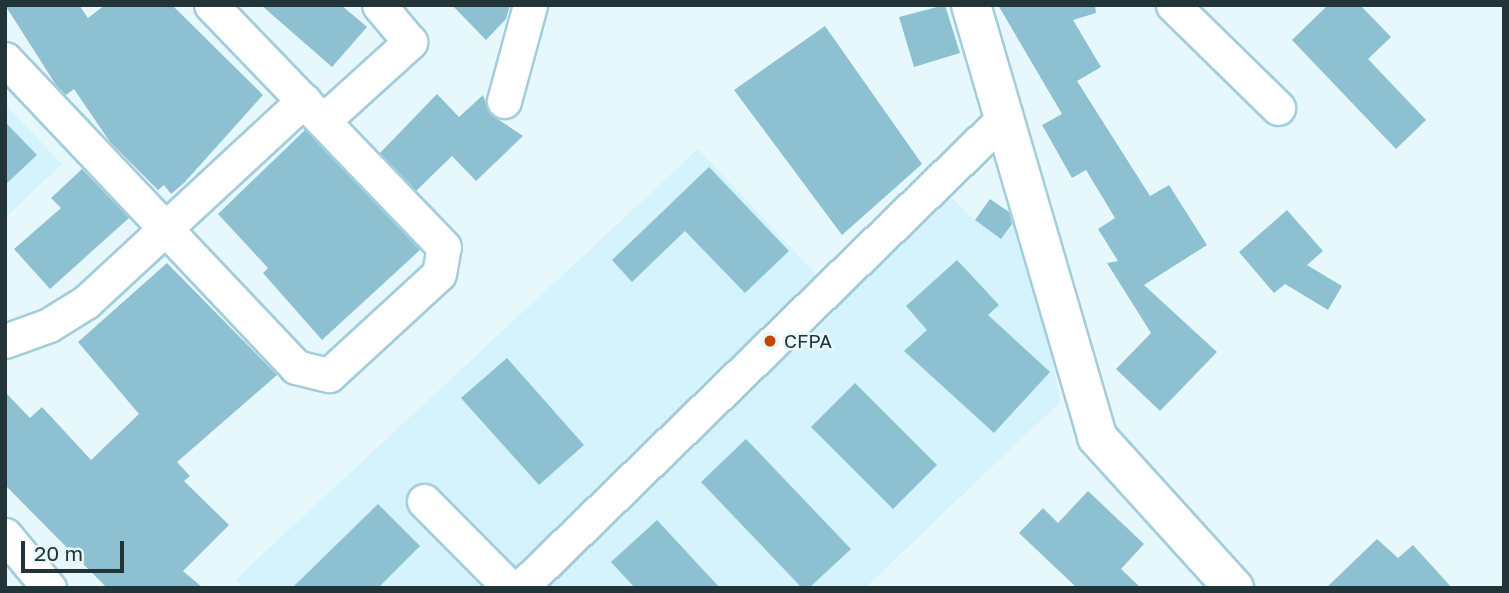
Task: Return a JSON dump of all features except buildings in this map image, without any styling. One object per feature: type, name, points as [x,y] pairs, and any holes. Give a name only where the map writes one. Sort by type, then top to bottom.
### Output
[{"type":"street","points":[[5,59],[296,367],[312,376],[343,366],[439,274],[445,259],[444,247],[211,5]]},
{"type":"street","points":[[5,341],[49,325],[86,302],[313,110],[410,42],[379,5]]},
{"type":"street","points":[[504,101],[530,5]]},
{"type":"street","points":[[971,5],[1097,437],[1234,588]]},
{"type":"street","points":[[1172,5],[1278,108]]},
{"type":"street","points":[[520,588],[1005,117]]},
{"type":"street","points":[[424,501],[510,588]]},
{"type":"street","points":[[5,535],[49,588]]},
{"type":"shaded area","points":[[5,104],[62,164],[5,218]]},
{"type":"shaded area","name":"CFPA","points":[[698,149],[822,281],[934,182],[980,225],[1001,213],[1029,226],[1060,402],[865,588],[244,588],[236,579]]},
{"type":"place","name":"CFPA","points":[[770,341]]}]
